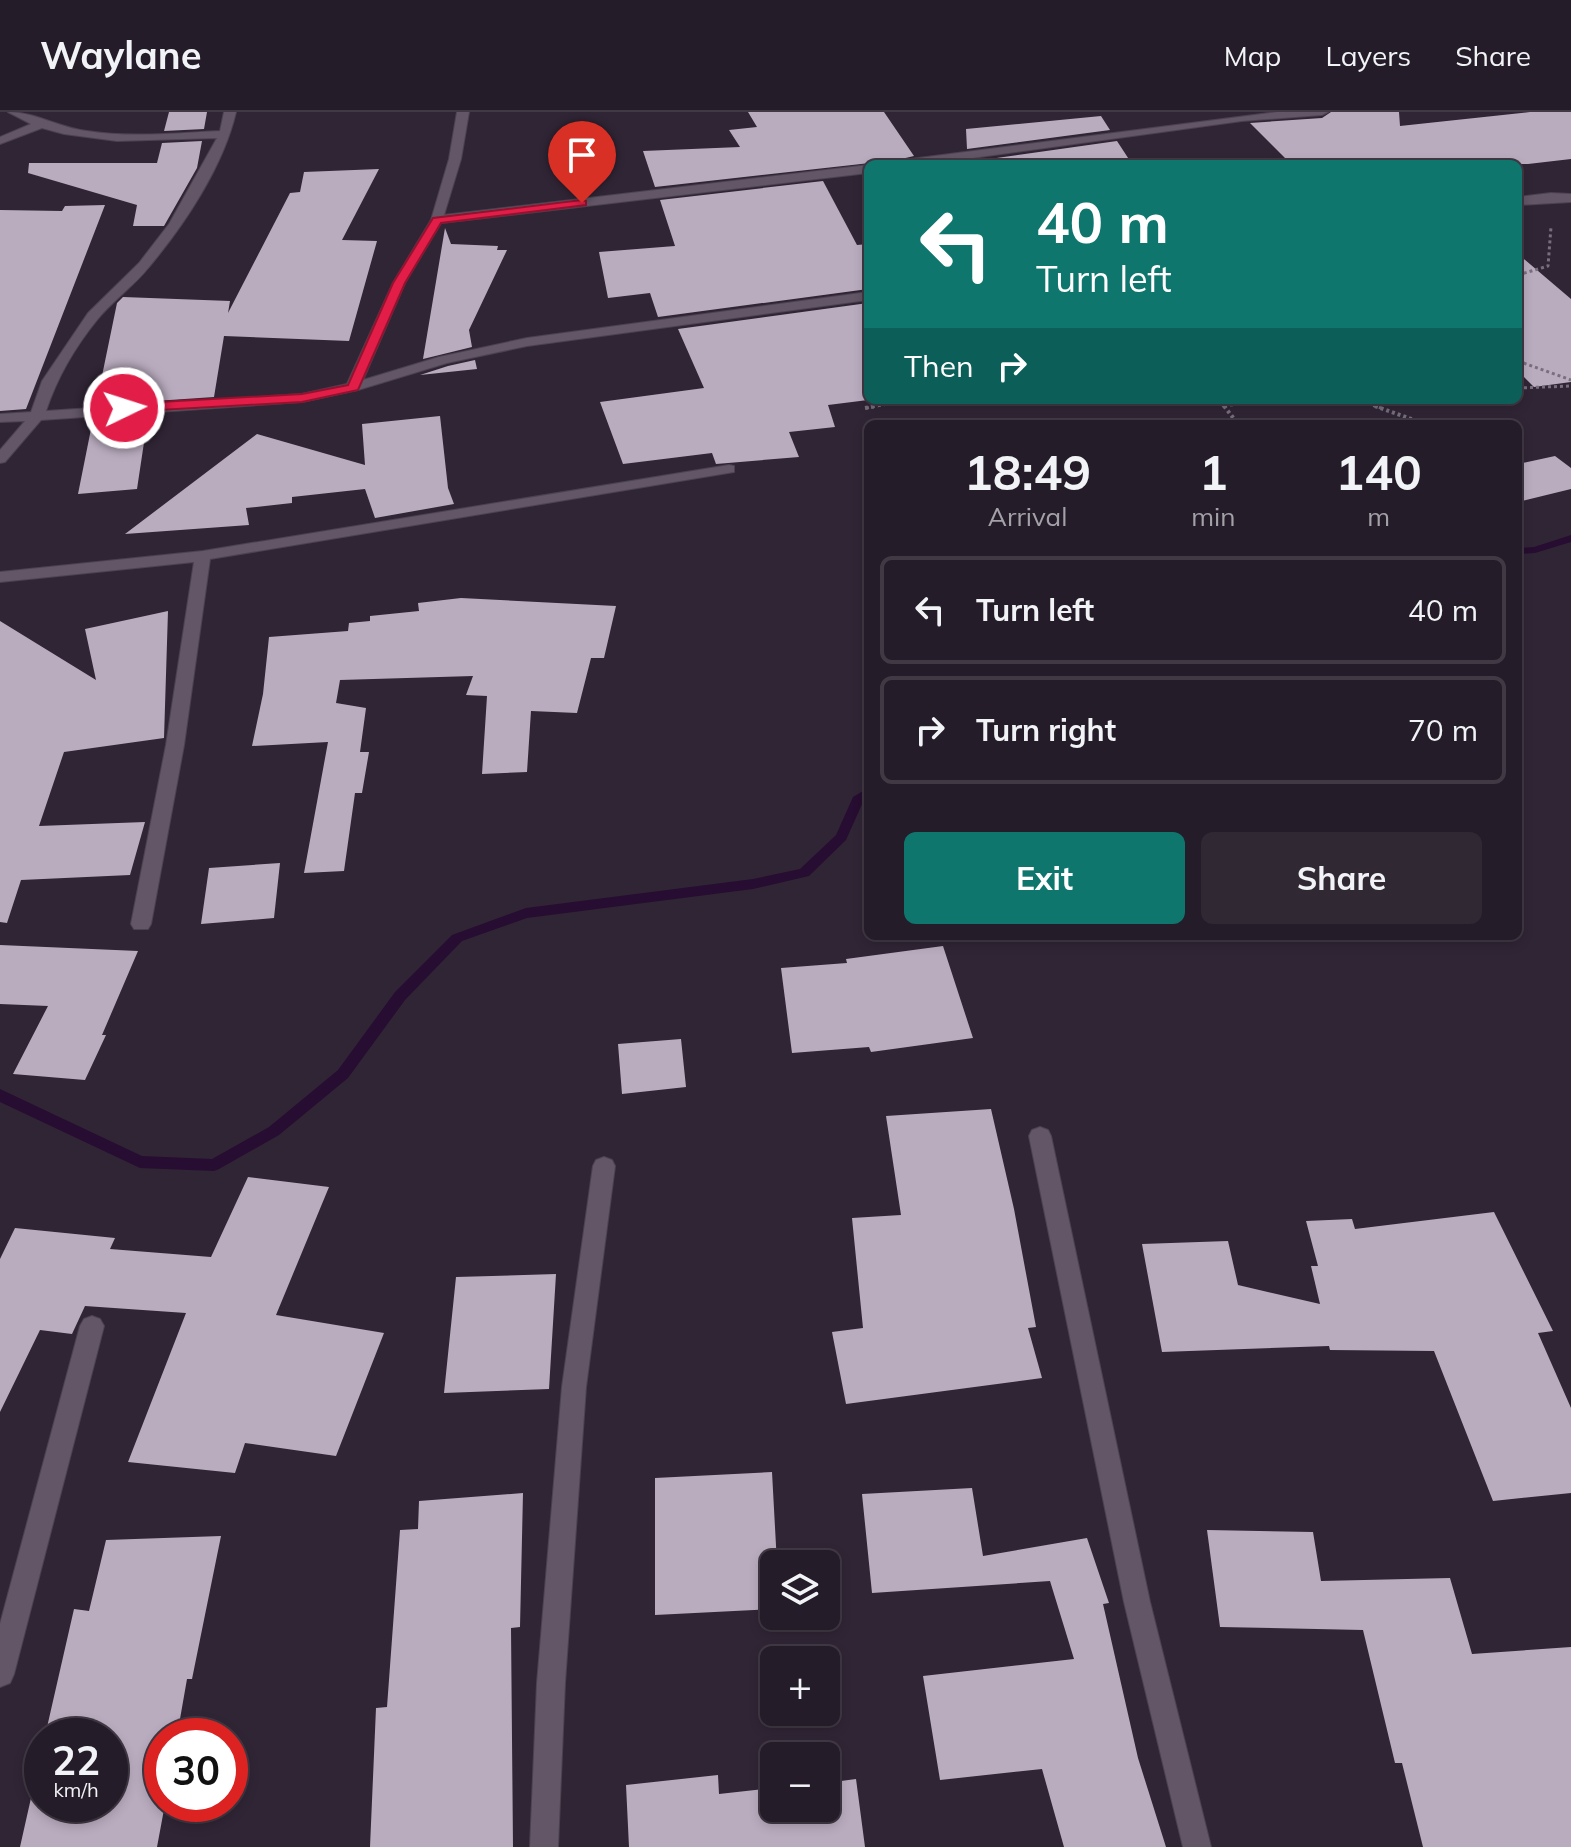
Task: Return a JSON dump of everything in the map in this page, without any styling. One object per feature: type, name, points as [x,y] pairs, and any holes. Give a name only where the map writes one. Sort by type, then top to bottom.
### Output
[{"type":"street","points":[[14,112],[40,125],[75,135],[225,134]]},
{"type":"street","points":[[0,459],[37,415],[49,381],[93,316],[114,298],[159,245],[199,185],[225,134],[230,112]]},
{"type":"street","points":[[353,387],[399,283],[437,220],[455,159],[463,112]]},
{"type":"street","points":[[932,160],[1242,118],[1322,112]]},
{"type":"street","points":[[0,141],[40,125]]},
{"type":"street","points":[[437,220],[864,169]]},
{"type":"street","points":[[1522,201],[1571,198]]},
{"type":"street","points":[[0,418],[302,398],[353,387],[444,360],[527,342],[864,297]]},
{"type":"street","points":[[0,577],[203,556],[729,469]]},
{"type":"street","points":[[141,924],[175,745],[203,556]]},
{"type":"street","points":[[1040,1136],[1137,1602],[1197,1847]]},
{"type":"street","points":[[544,1847],[551,1683],[574,1387],[604,1166]]},
{"type":"street","points":[[0,1674],[92,1326]]},
{"type":"path","points":[[1522,274],[1548,266],[1551,197]]},
{"type":"path","points":[[1522,363],[1571,383]]},
{"type":"path","points":[[1522,388],[1571,383]]},
{"type":"path","points":[[865,408],[887,404]]},
{"type":"path","points":[[1235,420],[1224,406],[1237,404]]},
{"type":"path","points":[[1369,404],[1419,420]]},
{"type":"building","points":[[169,112],[207,112],[204,129],[164,131]]},
{"type":"building","points":[[748,112],[884,112],[914,156],[655,187],[643,151],[740,147],[729,130],[757,127]]},
{"type":"building","points":[[1331,112],[1399,112],[1400,126],[1530,112],[1571,112],[1571,159],[1528,164],[1522,164],[1522,160],[1287,160],[1250,123],[1322,118]]},
{"type":"building","points":[[1101,116],[1110,130],[967,149],[966,129]]},
{"type":"building","points":[[202,141],[197,168],[164,226],[133,226],[137,205],[28,173],[29,163],[157,163],[162,143]]},
{"type":"building","points":[[1117,141],[1129,160],[982,160]]},
{"type":"building","points":[[379,169],[342,240],[377,241],[349,341],[224,336],[214,397],[96,405],[117,303],[123,297],[230,301],[228,313],[290,193],[300,192],[304,172]]},
{"type":"building","points":[[823,181],[857,245],[864,244],[864,290],[658,317],[650,293],[608,298],[599,252],[675,246],[660,200]]},
{"type":"building","points":[[105,205],[26,409],[0,411],[0,210],[62,211],[65,206]]},
{"type":"building","points":[[445,228],[451,244],[498,246],[497,250],[507,250],[469,330],[472,347],[423,359]]},
{"type":"building","points":[[1522,257],[1571,299],[1571,382],[1534,387],[1522,375]]},
{"type":"building","points":[[864,304],[864,400],[828,405],[835,427],[789,432],[799,457],[716,464],[712,453],[623,464],[600,402],[704,388],[678,329]]},
{"type":"building","points":[[475,360],[477,369],[420,375],[448,366]]},
{"type":"building","points":[[148,416],[137,489],[78,494],[93,419]]},
{"type":"building","points":[[440,416],[448,488],[454,504],[375,518],[365,489],[292,497],[292,503],[246,508],[249,525],[125,534],[257,434],[365,465],[362,424]]},
{"type":"building","points":[[1555,456],[1571,468],[1571,489],[1522,501],[1522,463]]},
{"type":"building","points":[[461,598],[616,606],[604,658],[591,658],[577,713],[531,711],[527,772],[482,774],[487,696],[466,695],[473,676],[340,680],[336,703],[366,708],[360,752],[369,752],[362,793],[355,793],[344,871],[304,873],[328,742],[252,746],[263,694],[269,637],[348,631],[349,623],[370,621],[370,616],[419,611],[418,603]]},
{"type":"building","points":[[168,611],[164,738],[64,752],[39,826],[145,822],[130,875],[21,880],[7,923],[0,922],[0,621],[96,680],[85,629]]},
{"type":"building","points":[[280,863],[274,918],[201,924],[209,868]]},
{"type":"building","points":[[0,945],[138,951],[85,1080],[13,1074],[48,1006],[0,1004]]},
{"type":"building","points":[[943,946],[973,1038],[871,1052],[869,1047],[792,1053],[781,968],[847,963],[846,959]]},
{"type":"building","points":[[681,1039],[686,1087],[622,1094],[618,1044]]},
{"type":"building","points":[[991,1109],[1036,1327],[1028,1328],[1042,1378],[846,1404],[832,1332],[863,1328],[852,1218],[901,1215],[886,1116]]},
{"type":"building","points":[[248,1177],[329,1187],[276,1315],[384,1333],[336,1456],[245,1443],[235,1473],[128,1462],[186,1313],[85,1306],[72,1334],[40,1330],[0,1412],[0,1259],[15,1228],[115,1238],[110,1249],[211,1257]]},
{"type":"building","points":[[1494,1212],[1553,1331],[1538,1333],[1571,1408],[1571,1493],[1493,1501],[1434,1351],[1330,1350],[1329,1346],[1162,1352],[1142,1244],[1228,1241],[1238,1285],[1320,1304],[1311,1266],[1318,1266],[1306,1221],[1352,1219],[1355,1229]]},
{"type":"building","points":[[556,1274],[549,1389],[444,1393],[456,1277]]},
{"type":"building","points":[[772,1472],[776,1550],[760,1550],[760,1610],[655,1615],[655,1478]]},
{"type":"building","points":[[972,1488],[983,1556],[1087,1538],[1109,1603],[1103,1604],[1138,1758],[1166,1847],[1064,1847],[1042,1769],[940,1780],[923,1676],[1074,1659],[1050,1581],[872,1593],[862,1494]]},
{"type":"building","points":[[523,1493],[520,1627],[511,1628],[513,1847],[370,1847],[376,1708],[387,1707],[400,1530],[418,1529],[419,1501]]},
{"type":"building","points":[[1207,1530],[1313,1532],[1321,1581],[1450,1578],[1472,1654],[1571,1647],[1571,1847],[1423,1847],[1402,1763],[1395,1763],[1363,1630],[1220,1627]]},
{"type":"building","points":[[221,1536],[192,1679],[187,1679],[180,1718],[144,1718],[144,1822],[162,1822],[157,1847],[20,1847],[26,1822],[128,1822],[128,1718],[49,1718],[74,1609],[89,1611],[106,1540]]},
{"type":"building","points":[[718,1775],[719,1794],[760,1790],[760,1822],[840,1822],[840,1781],[856,1779],[865,1847],[629,1847],[626,1785]]},
{"type":"waterway","points":[[1522,551],[1535,550],[1571,538]]},
{"type":"waterway","points":[[0,1095],[140,1162],[214,1165],[274,1131],[343,1074],[400,996],[457,938],[526,913],[753,884],[804,873],[841,837],[858,800],[864,795]]},
{"type":"route","points":[[124,408],[302,398],[353,387],[399,283],[437,220],[582,203]]}]
